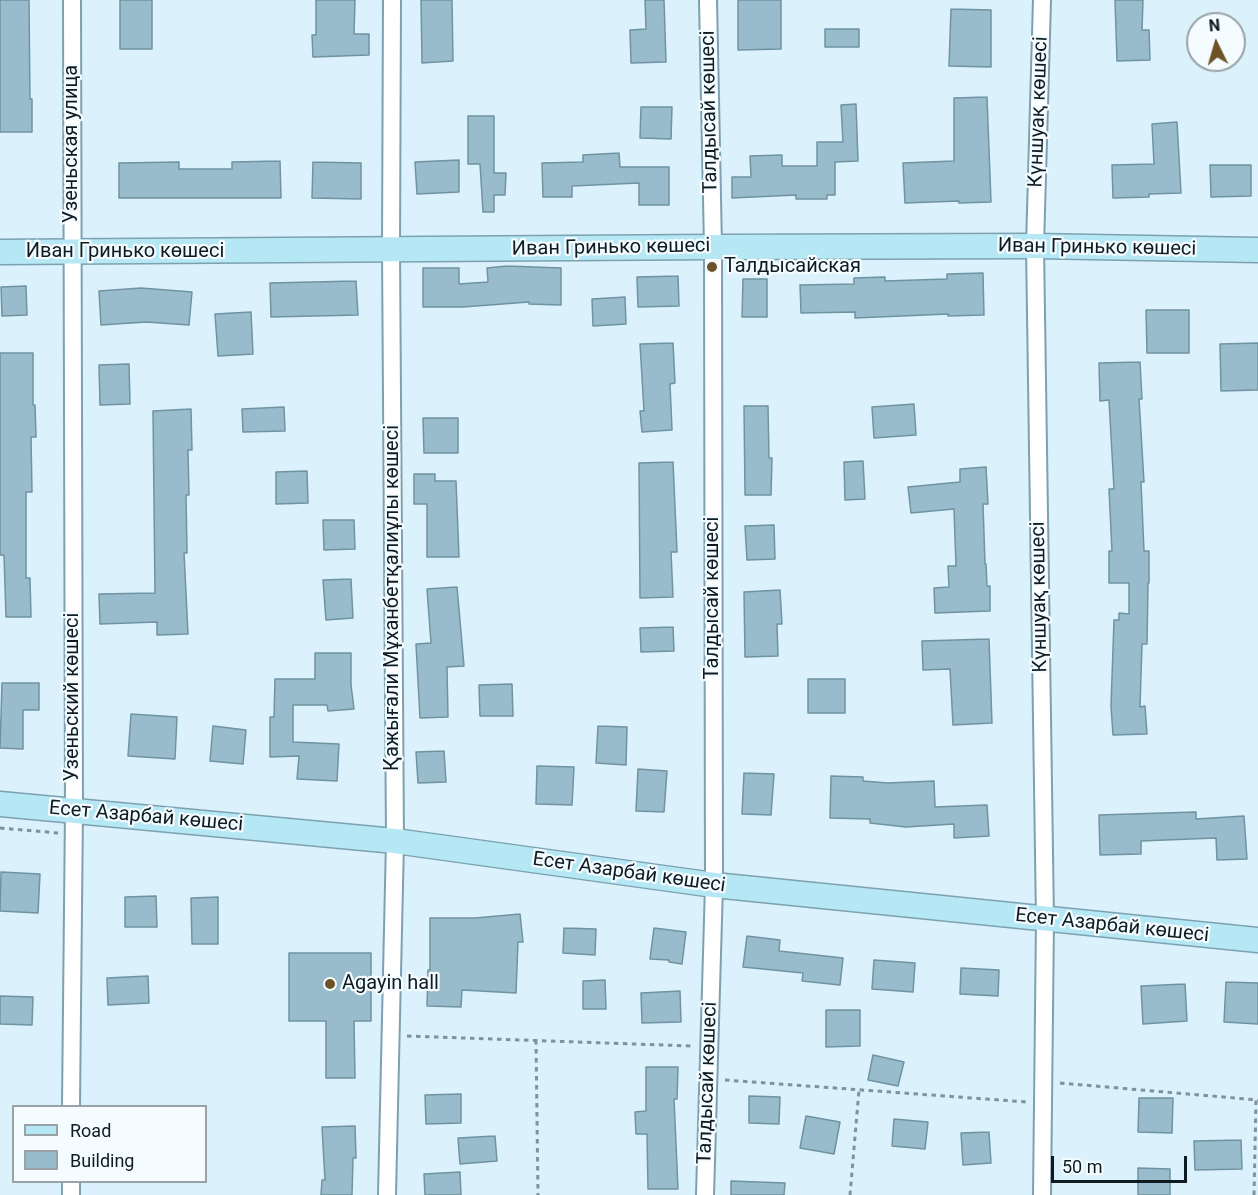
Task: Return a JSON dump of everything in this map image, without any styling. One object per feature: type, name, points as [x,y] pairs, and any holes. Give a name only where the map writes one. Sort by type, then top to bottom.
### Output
[{"type":"street","name":"Узеньская улица","points":[[72,0],[72,288]]},
{"type":"street","name":"Қажығали Мұханбетқалиұлы көшесі","points":[[387,1195],[395,842],[391,250],[392,0]]},
{"type":"street","name":"Талдысай көшесі","points":[[705,1195],[714,885],[713,247],[708,0]]},
{"type":"street","name":"Күншуақ көшесі","points":[[1042,0],[1035,246],[1045,920],[1042,1195]]},
{"type":"street","name":"Иван Гринько көшесі","points":[[0,252],[1035,246],[1258,250]]},
{"type":"street","name":"Узеньский көшесі","points":[[72,288],[74,810],[72,1105]]},
{"type":"street","name":"Есет Азарбай көшесі","points":[[0,804],[395,842],[714,885],[1258,940]]},
{"type":"path","points":[[390,1035],[709,1046]]},
{"type":"path","points":[[536,1040],[538,1195]]},
{"type":"path","points":[[708,1079],[1043,1103]]},
{"type":"path","points":[[1043,1082],[1257,1100],[1254,1195]]},
{"type":"path","points":[[850,1195],[859,1090]]},
{"type":"building","points":[[0,0],[29,0],[32,132],[0,132]]},
{"type":"building","points":[[120,0],[152,0],[152,49],[120,49]]},
{"type":"building","points":[[316,0],[355,0],[354,34],[369,34],[369,55],[313,57],[312,35],[316,35]]},
{"type":"building","points":[[421,0],[452,0],[453,61],[422,63]]},
{"type":"building","points":[[645,0],[664,0],[666,62],[631,63],[630,30],[646,29]]},
{"type":"building","points":[[738,0],[781,0],[781,49],[738,50]]},
{"type":"building","points":[[1115,0],[1143,0],[1142,30],[1149,30],[1150,60],[1117,61]]},
{"type":"building","points":[[951,9],[991,10],[991,67],[949,66]]},
{"type":"building","points":[[825,29],[859,29],[859,47],[825,47]]},
{"type":"building","points":[[987,97],[991,202],[905,203],[903,163],[954,161],[954,98]]},
{"type":"building","points":[[856,104],[858,161],[835,162],[835,195],[827,195],[827,199],[796,199],[796,195],[732,198],[732,177],[751,177],[750,156],[782,155],[782,166],[817,166],[817,142],[843,142],[841,105]]},
{"type":"building","points":[[641,107],[672,107],[671,139],[640,138]]},
{"type":"building","points":[[468,116],[494,116],[494,173],[506,173],[505,195],[494,195],[494,212],[483,212],[480,164],[468,164]]},
{"type":"building","points":[[1177,122],[1181,193],[1113,198],[1112,165],[1154,164],[1152,124]]},
{"type":"building","points":[[619,153],[620,167],[669,167],[669,205],[639,205],[639,183],[572,186],[572,197],[543,197],[542,163],[583,162],[583,155]]},
{"type":"building","points":[[459,160],[459,192],[417,194],[415,162]]},
{"type":"building","points":[[280,161],[281,198],[119,198],[119,163],[179,162],[179,169],[232,169],[232,162]]},
{"type":"building","points":[[313,162],[361,163],[361,199],[312,198]]},
{"type":"building","points":[[1210,165],[1251,165],[1251,196],[1211,197]]},
{"type":"building","points":[[507,266],[561,268],[561,305],[529,304],[529,302],[463,307],[423,307],[423,268],[459,268],[459,284],[488,282],[487,268]]},
{"type":"building","points":[[983,273],[984,315],[948,316],[948,314],[855,318],[855,312],[801,313],[800,285],[854,284],[854,278],[885,277],[885,281],[947,279],[947,274]]},
{"type":"building","points":[[678,276],[679,306],[638,307],[637,277]]},
{"type":"building","points":[[743,279],[767,279],[767,317],[742,317]]},
{"type":"building","points":[[356,281],[358,315],[271,317],[270,283]]},
{"type":"building","points":[[26,286],[27,315],[2,316],[1,287]]},
{"type":"building","points":[[141,288],[192,292],[189,325],[146,322],[101,325],[99,291]]},
{"type":"building","points":[[625,297],[626,324],[593,326],[592,299]]},
{"type":"building","points":[[1146,310],[1189,310],[1189,353],[1147,353]]},
{"type":"building","points":[[251,312],[253,354],[218,356],[215,314]]},
{"type":"building","points":[[673,343],[675,383],[670,384],[672,430],[642,432],[640,411],[644,411],[640,344]]},
{"type":"building","points":[[1258,343],[1258,390],[1221,391],[1220,344]]},
{"type":"building","points":[[0,353],[33,353],[33,405],[35,405],[36,437],[31,437],[32,492],[26,492],[26,578],[30,578],[31,617],[6,617],[4,555],[0,555]]},
{"type":"building","points":[[1140,362],[1142,399],[1139,399],[1144,482],[1141,482],[1144,551],[1149,551],[1149,583],[1147,644],[1142,644],[1140,707],[1145,706],[1147,734],[1113,735],[1111,706],[1114,620],[1119,620],[1119,613],[1129,614],[1129,583],[1109,583],[1109,551],[1112,551],[1109,489],[1114,489],[1109,400],[1100,401],[1099,363]]},
{"type":"building","points":[[129,364],[130,404],[100,405],[99,365]]},
{"type":"building","points":[[914,404],[916,435],[874,438],[872,407]]},
{"type":"building","points":[[744,406],[768,406],[769,458],[772,458],[771,495],[745,495]]},
{"type":"building","points":[[284,407],[285,431],[243,432],[242,409]]},
{"type":"building","points":[[191,409],[192,450],[188,450],[189,495],[186,495],[187,553],[184,553],[188,634],[157,635],[157,622],[100,624],[99,594],[155,593],[153,411]]},
{"type":"building","points":[[423,418],[458,418],[458,453],[424,453]]},
{"type":"building","points":[[863,461],[865,499],[845,500],[844,462]]},
{"type":"building","points":[[673,462],[677,552],[671,552],[673,597],[640,598],[639,463]]},
{"type":"building","points":[[986,467],[988,504],[983,504],[985,564],[987,586],[990,586],[990,611],[935,613],[934,588],[949,587],[948,566],[956,566],[954,509],[911,513],[908,487],[960,482],[960,469]]},
{"type":"building","points":[[307,471],[308,503],[276,504],[276,472]]},
{"type":"building","points":[[414,474],[435,474],[435,481],[456,481],[459,557],[427,557],[427,504],[414,504]]},
{"type":"building","points":[[323,520],[354,520],[355,549],[324,550]]},
{"type":"building","points":[[774,525],[775,559],[747,560],[745,526]]},
{"type":"building","points":[[351,579],[353,618],[326,620],[323,580]]},
{"type":"building","points":[[457,587],[464,666],[447,667],[448,717],[420,718],[416,644],[431,643],[427,589]]},
{"type":"building","points":[[780,590],[782,624],[777,624],[778,656],[745,657],[744,592]]},
{"type":"building","points":[[673,627],[674,651],[641,652],[640,628]]},
{"type":"building","points":[[989,639],[992,723],[953,725],[950,669],[923,670],[922,641]]},
{"type":"building","points":[[315,653],[351,653],[354,709],[328,711],[327,705],[293,705],[293,742],[339,744],[337,781],[297,779],[299,756],[270,757],[270,717],[274,717],[275,679],[315,679]]},
{"type":"building","points":[[808,679],[845,679],[845,713],[808,713]]},
{"type":"building","points":[[2,683],[39,683],[39,710],[23,710],[23,749],[0,748]]},
{"type":"building","points":[[512,684],[513,716],[480,716],[479,685]]},
{"type":"building","points":[[131,714],[177,717],[175,759],[128,756]]},
{"type":"building","points":[[213,726],[246,730],[243,764],[210,761]]},
{"type":"building","points":[[598,726],[627,727],[626,765],[596,763]]},
{"type":"building","points":[[444,751],[446,782],[418,783],[416,752]]},
{"type":"building","points":[[537,766],[574,767],[572,805],[536,804]]},
{"type":"building","points":[[638,769],[667,771],[664,812],[636,811]]},
{"type":"building","points":[[744,773],[774,774],[771,815],[742,814]]},
{"type":"building","points":[[831,776],[863,777],[863,781],[888,783],[934,781],[935,807],[987,805],[989,836],[954,838],[954,824],[906,827],[870,823],[870,819],[830,818]]},
{"type":"building","points":[[1196,812],[1196,819],[1244,816],[1247,859],[1217,860],[1216,838],[1141,841],[1141,854],[1100,855],[1099,815]]},
{"type":"building","points":[[1,872],[40,874],[38,913],[0,911]]},
{"type":"building","points":[[156,896],[157,927],[125,927],[125,897]]},
{"type":"building","points":[[218,897],[218,944],[192,944],[191,898]]},
{"type":"building","points":[[520,914],[523,942],[518,942],[516,993],[462,990],[461,1007],[427,1006],[430,918],[475,918]]},
{"type":"building","points":[[564,928],[596,929],[595,955],[563,953]]},
{"type":"building","points":[[654,928],[686,932],[682,964],[669,962],[669,960],[650,959]]},
{"type":"building","points":[[747,936],[780,940],[779,951],[843,958],[840,985],[802,981],[803,973],[743,967]]},
{"type":"building","points":[[289,953],[371,953],[371,1021],[354,1021],[355,1078],[326,1078],[326,1021],[289,1021]]},
{"type":"building","points":[[874,960],[915,963],[913,992],[872,989]]},
{"type":"building","points":[[961,968],[999,970],[998,996],[960,994]]},
{"type":"building","points":[[148,976],[149,1003],[108,1005],[107,978]]},
{"type":"building","points":[[605,980],[606,1009],[583,1009],[583,981]]},
{"type":"building","points":[[1226,982],[1258,983],[1258,1024],[1224,1022]]},
{"type":"building","points":[[1185,984],[1187,1021],[1143,1024],[1141,986]]},
{"type":"building","points":[[680,991],[681,1022],[642,1023],[641,993]]},
{"type":"building","points":[[0,996],[33,997],[32,1025],[0,1024]]},
{"type":"building","points":[[826,1010],[860,1010],[860,1046],[826,1047]]},
{"type":"building","points":[[873,1055],[904,1062],[898,1086],[868,1080]]},
{"type":"building","points":[[646,1067],[678,1067],[677,1099],[674,1099],[678,1189],[648,1189],[647,1134],[636,1134],[635,1112],[646,1111]]},
{"type":"building","points":[[461,1094],[461,1123],[426,1124],[425,1095]]},
{"type":"building","points":[[749,1096],[780,1097],[779,1124],[749,1123]]},
{"type":"building","points":[[1139,1098],[1173,1098],[1172,1133],[1138,1132]]},
{"type":"building","points":[[806,1116],[840,1122],[834,1154],[800,1148]]},
{"type":"building","points":[[894,1119],[928,1122],[925,1149],[892,1146]]},
{"type":"building","points":[[355,1126],[356,1158],[353,1158],[352,1195],[321,1195],[322,1180],[325,1180],[322,1127]]},
{"type":"building","points":[[989,1132],[991,1163],[963,1165],[961,1133]]},
{"type":"building","points":[[495,1136],[497,1161],[460,1164],[458,1138]]},
{"type":"building","points":[[1241,1140],[1242,1169],[1195,1170],[1194,1141]]},
{"type":"building","points":[[1138,1168],[1170,1169],[1170,1195],[1138,1195]]},
{"type":"building","points":[[460,1172],[461,1195],[425,1195],[424,1174]]},
{"type":"building","points":[[731,1181],[785,1183],[784,1195],[731,1195]]},
{"type":"place","name":"Талдысайская","points":[[712,267]]},
{"type":"place","name":"Agayin hall","points":[[330,984]]}]
